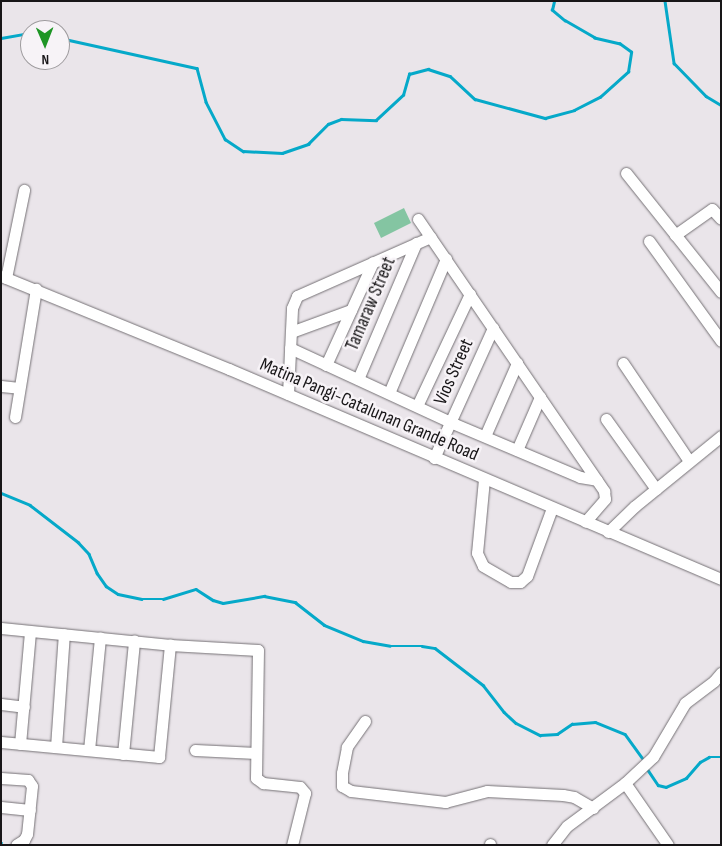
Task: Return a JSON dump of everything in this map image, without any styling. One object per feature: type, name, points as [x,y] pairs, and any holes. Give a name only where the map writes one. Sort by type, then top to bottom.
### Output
[{"type":"street","points":[[626,173],[721,292]]},
{"type":"street","points":[[4,277],[24,190]]},
{"type":"street","points":[[675,235],[712,209],[721,219]]},
{"type":"street","points":[[418,219],[606,494],[605,499],[585,522]]},
{"type":"street","points":[[288,394],[291,332],[295,299],[301,293],[430,237]]},
{"type":"street","points":[[649,241],[721,341]]},
{"type":"street","name":"Tamaraw Street","points":[[358,379],[416,243]]},
{"type":"street","points":[[389,393],[446,259]]},
{"type":"street","points":[[326,364],[373,262]]},
{"type":"street","name":"Matina Pangi-Catalunan Grande Road","points":[[4,277],[288,394],[721,579]]},
{"type":"street","points":[[15,417],[36,289]]},
{"type":"street","points":[[417,406],[470,294]]},
{"type":"street","points":[[291,332],[351,310]]},
{"type":"street","name":"Vios Street","points":[[434,458],[492,328]]},
{"type":"street","points":[[290,348],[450,422],[580,477],[597,480]]},
{"type":"street","points":[[484,436],[517,363]]},
{"type":"street","points":[[623,363],[689,461]]},
{"type":"street","points":[[1,386],[19,388]]},
{"type":"street","points":[[517,450],[540,397]]},
{"type":"street","points":[[606,419],[656,489]]},
{"type":"street","points":[[608,532],[656,489],[721,436]]},
{"type":"street","points":[[484,479],[477,553],[483,566],[511,582],[520,582],[527,576],[552,508]]},
{"type":"street","points":[[1,628],[134,642],[258,650],[256,753],[258,781],[300,787],[305,793],[292,845]]},
{"type":"street","points":[[20,744],[30,631]]},
{"type":"street","points":[[56,747],[64,634]]},
{"type":"street","points":[[89,750],[100,638]]},
{"type":"street","points":[[123,754],[134,642]]},
{"type":"street","points":[[1,742],[159,757],[170,645]]},
{"type":"street","points":[[552,845],[566,826],[625,783],[654,757],[685,703],[714,681],[721,673]]},
{"type":"street","points":[[1,704],[24,707]]},
{"type":"street","points":[[365,721],[347,747],[343,764],[342,786],[351,791],[444,802],[487,791],[563,795],[574,797],[593,808]]},
{"type":"street","points":[[195,750],[256,753]]},
{"type":"street","points":[[1,778],[24,779],[31,782],[27,834],[24,840],[16,845]]},
{"type":"street","points":[[625,783],[668,845]]},
{"type":"street","points":[[1,807],[30,810]]},
{"type":"green space","points":[[404,208],[411,223],[381,238],[374,223]]},
{"type":"waterway","points":[[70,40],[197,68],[206,102],[225,139],[243,151],[282,153],[308,144],[328,124],[341,119],[376,120],[403,95],[409,74],[428,69],[450,76],[475,99],[545,118],[574,110],[600,97],[628,72],[631,52],[620,44],[595,38],[565,21],[552,10],[554,1]]},
{"type":"waterway","points":[[665,1],[674,63],[706,96],[721,105]]},
{"type":"waterway","points":[[1,38],[20,35]]},
{"type":"waterway","points":[[1,493],[30,505],[78,542],[89,554],[97,573],[106,586],[118,594],[141,599],[163,599],[196,589],[213,600],[223,603],[264,596],[295,602],[324,625],[363,641],[390,646],[435,648],[483,685],[504,712],[516,723],[540,735],[557,734],[572,724],[595,722],[625,734],[642,757]]},
{"type":"waterway","points":[[648,770],[658,785],[666,787],[686,778],[700,762],[709,757],[721,757]]}]
